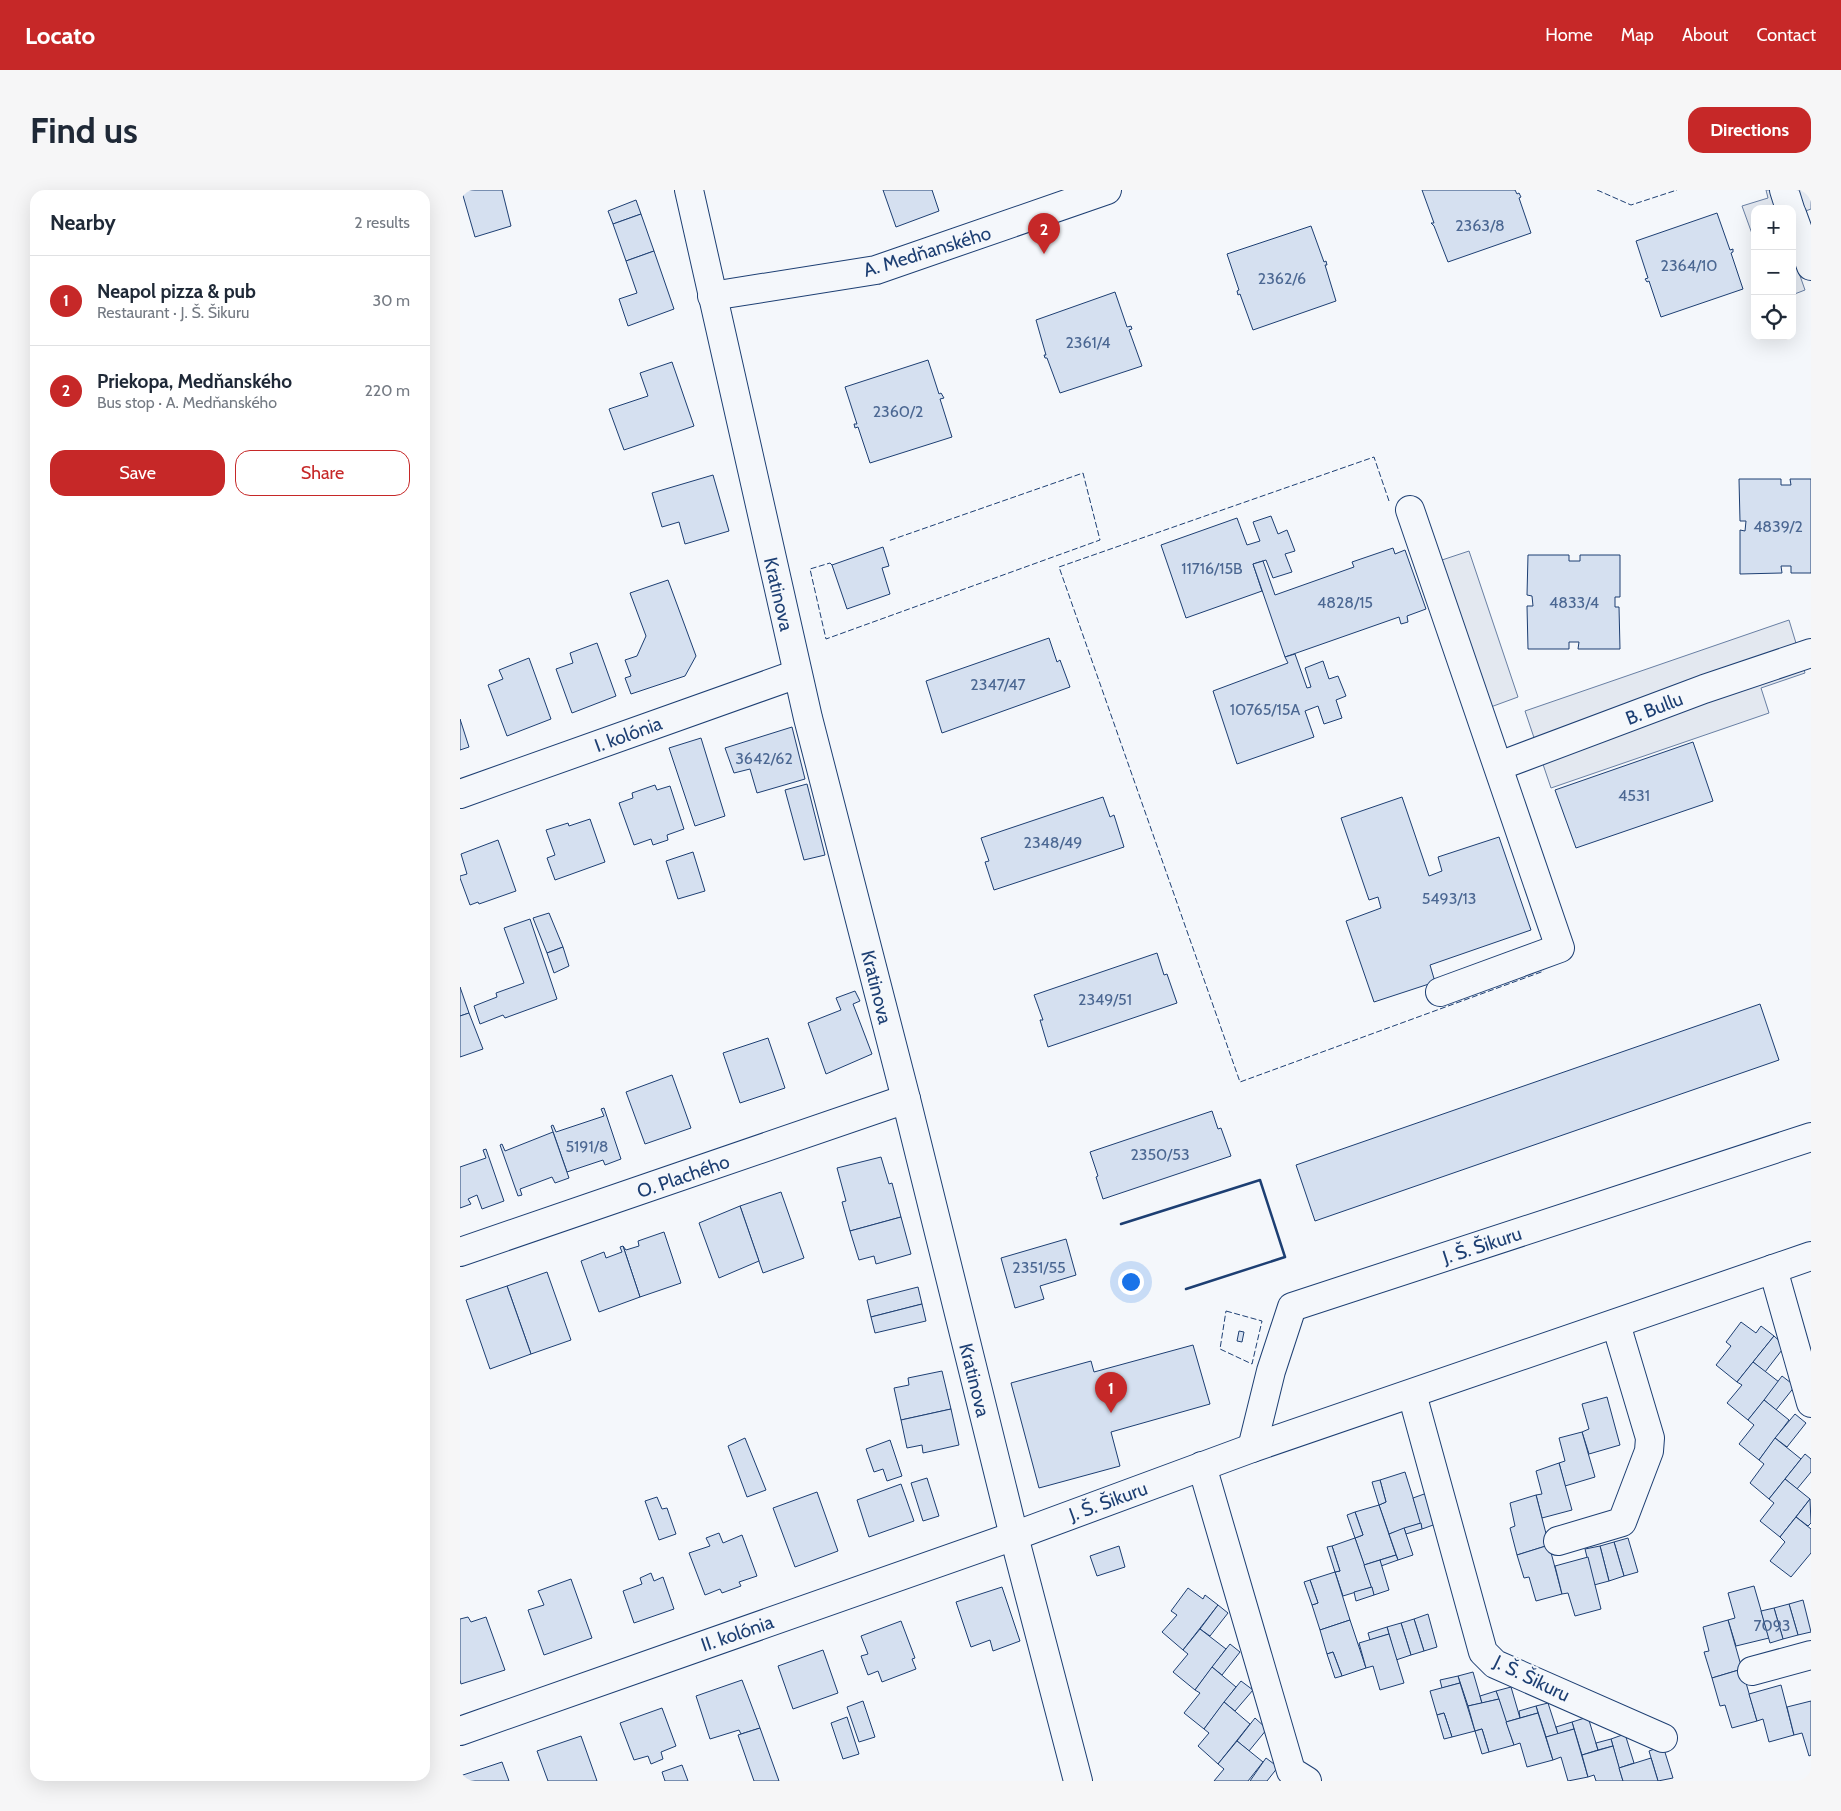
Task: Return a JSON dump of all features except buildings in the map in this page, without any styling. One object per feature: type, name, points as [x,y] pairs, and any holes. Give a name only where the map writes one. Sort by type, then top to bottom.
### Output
[{"type":"street","name":"Kratinova","points":[[688,190],[797,674],[906,1099],[1014,1536],[1078,1781]]},
{"type":"street","name":"A. Medňanského","points":[[712,296],[876,270],[1107,190]]},
{"type":"street","points":[[1784,190],[1789,205]]},
{"type":"street","points":[[1796,225],[1811,266]]},
{"type":"street","points":[[1410,510],[1560,948],[1440,992]]},
{"type":"street","name":"B. Bullu","points":[[1499,766],[1704,689],[1811,652]]},
{"type":"street","name":"I. kolónia","points":[[460,794],[797,674]]},
{"type":"street","name":"O. Plachého","points":[[460,1252],[906,1099]]},
{"type":"street","name":"J. Š. Šikuru","points":[[1252,1448],[1271,1371],[1292,1307],[1811,1138]]},
{"type":"street","name":"J. Š. Šikuru","points":[[1014,1536],[1252,1448],[1811,1256]]},
{"type":"street","points":[[1773,1269],[1811,1403]]},
{"type":"street","points":[[1558,1541],[1622,1522],[1649,1451],[1650,1438],[1616,1324]]},
{"type":"street","name":"J. Š. Šikuru","points":[[1412,1394],[1483,1652],[1495,1664],[1663,1738]]},
{"type":"street","points":[[1202,1466],[1291,1771],[1307,1781]]},
{"type":"street","name":"II. kolónia","points":[[460,1731],[1014,1536]]},
{"type":"street","points":[[1752,1671],[1811,1655]]},
{"type":"shaded area","points":[[1766,190],[1811,190],[1811,209],[1796,215],[1796,205],[1751,205],[1751,231],[1742,206],[1768,198]]},
{"type":"shaded area","points":[[1796,264],[1805,290],[1796,293]]},
{"type":"shaded area","points":[[1469,551],[1518,697],[1488,708],[1439,561]]},
{"type":"shaded area","points":[[1789,620],[1805,673],[1761,688],[1769,713],[1551,788],[1525,711]]},
{"type":"fence","points":[[1597,190],[1631,205],[1677,190]]},
{"type":"fence","points":[[1389,501],[1374,457],[1059,567],[1240,1082],[1544,971]]},
{"type":"fence","points":[[832,565],[830,563],[810,569],[826,639],[1100,540],[1083,473],[888,541]]},
{"type":"fence","points":[[1226,1311],[1262,1321],[1252,1364],[1220,1349],[1226,1311]]},
{"type":"wall","points":[[1121,1224],[1260,1180],[1285,1257],[1186,1289]]},
{"type":"place","name":"Priekopa, Medňanského","points":[[1044,254]]},
{"type":"place","name":"Neapol pizza & pub","points":[[1111,1413]]}]
